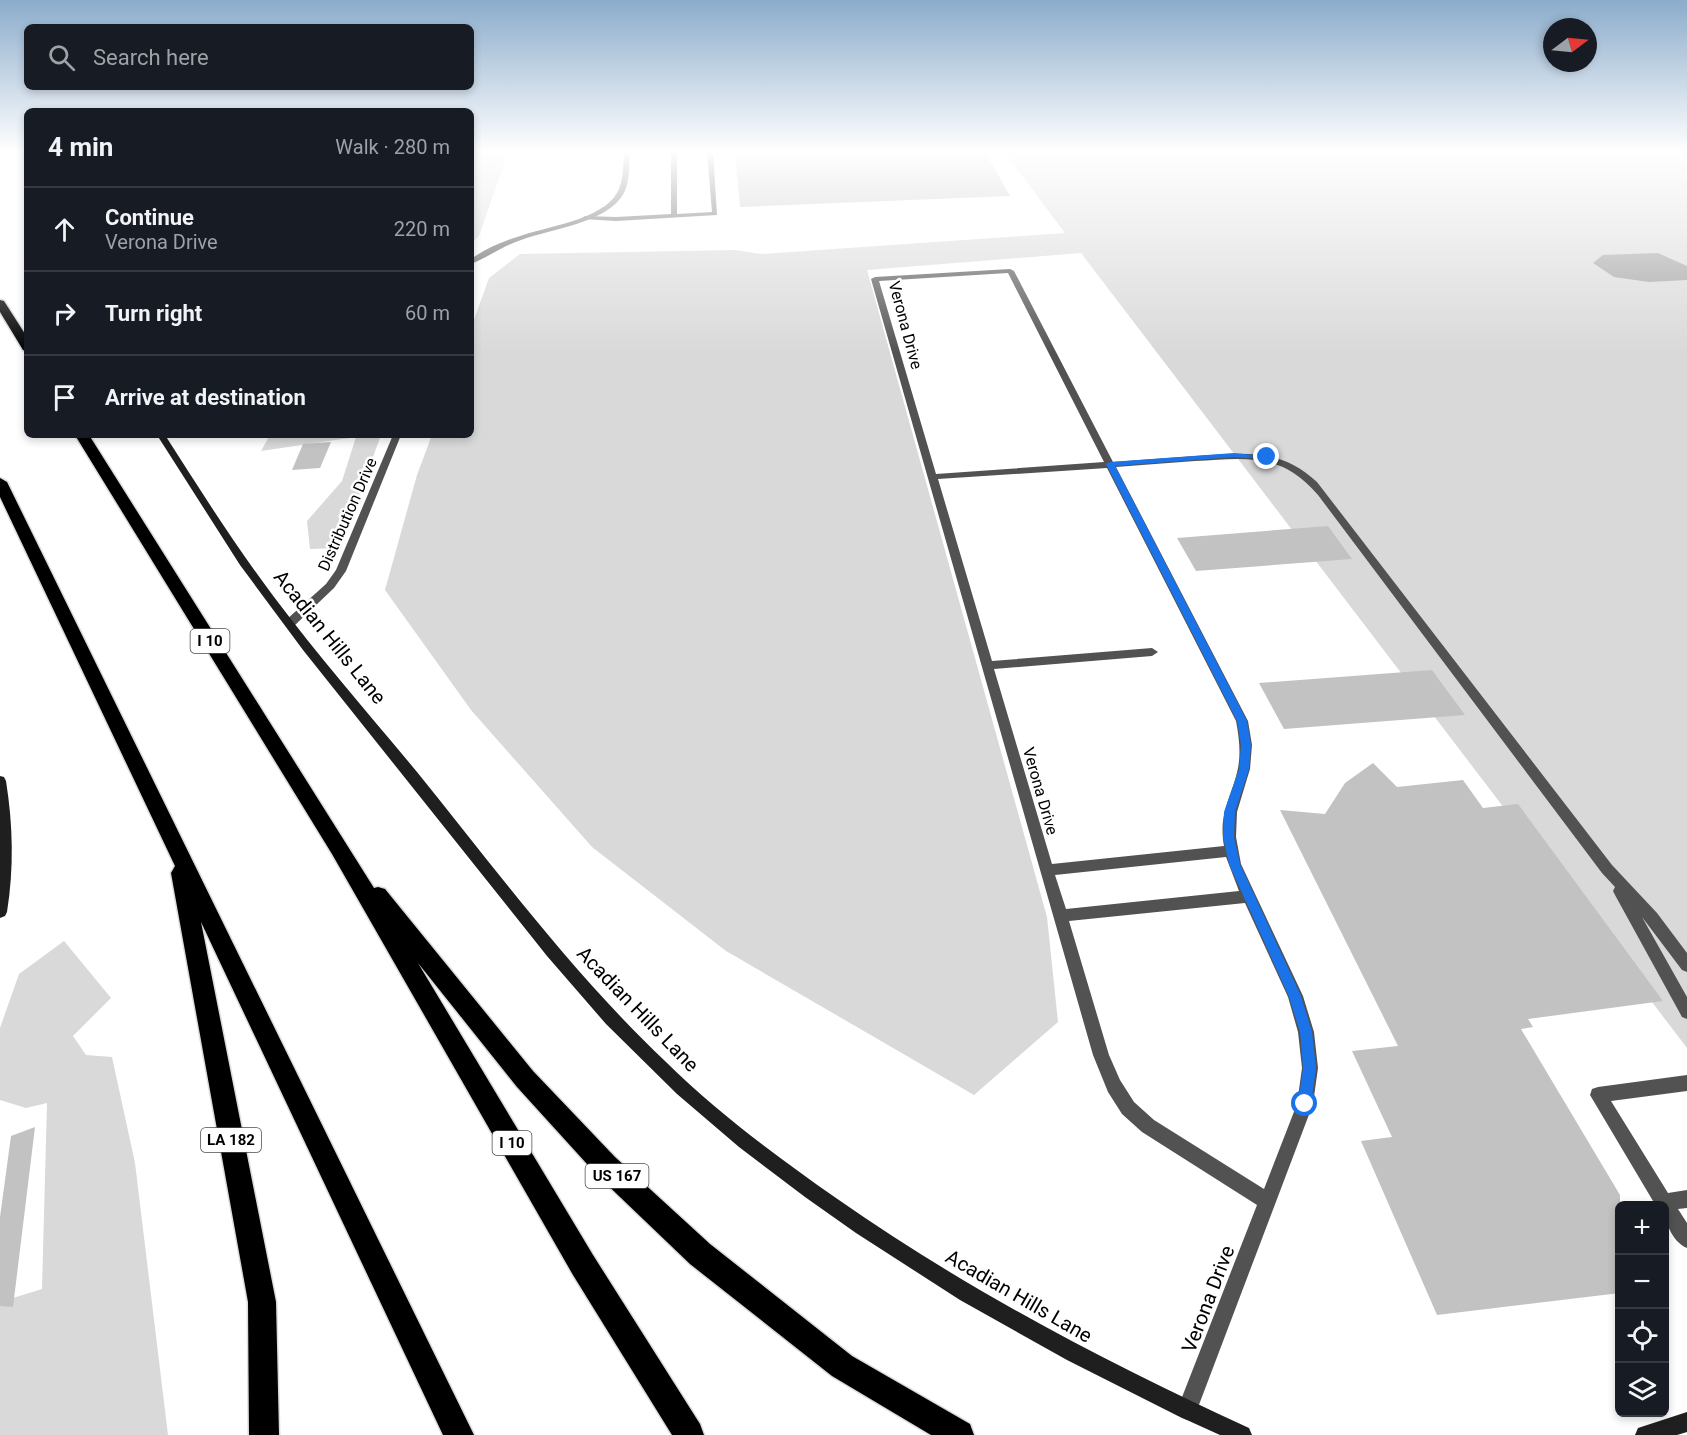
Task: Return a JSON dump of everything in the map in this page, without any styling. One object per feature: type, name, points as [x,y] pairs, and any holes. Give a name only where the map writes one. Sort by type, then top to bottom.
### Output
[{"type":"highway","points":[[0,303],[24,342]]},
{"type":"highway","name":"I 10","points":[[84,438],[339,848],[583,1265],[689,1435]]},
{"type":"highway","points":[[0,482],[459,1435]]},
{"type":"highway","name":"LA 182","points":[[177,848],[262,1302],[264,1435]]},
{"type":"highway","name":"US 167","points":[[339,848],[525,1079],[606,1167],[700,1254],[842,1366],[959,1435]]},
{"type":"street","points":[[474,260],[489,250],[509,242],[582,219]]},
{"type":"street","name":"Verona Drive","points":[[1187,1410],[1305,1104],[1310,1068],[1306,1032],[1295,996],[1234,864],[1229,837],[1230,812],[1245,761],[1246,745],[1242,721],[1010,271],[875,279],[1101,1055],[1114,1086],[1128,1108],[1148,1126],[1267,1201]]},
{"type":"street","name":"Acadian Hills Lane","points":[[163,438],[227,541],[276,608],[579,984],[645,1053],[694,1099],[759,1153],[851,1220],[980,1303],[1086,1362],[1242,1435]]},
{"type":"street","name":"Distribution Drive","points":[[290,623],[330,586],[341,571],[396,438]]},
{"type":"street","points":[[932,477],[1234,455],[1257,455],[1289,464],[1306,476],[1321,493],[1607,869],[1652,918],[1687,965]]},
{"type":"street","points":[[987,666],[1152,652]]},
{"type":"street","points":[[0,781],[7,823],[4,888],[0,912]]},
{"type":"street","points":[[1047,870],[1232,851]]},
{"type":"street","points":[[1607,869],[1687,1012]]},
{"type":"street","points":[[1061,916],[1249,896]]},
{"type":"street","points":[[1663,1201],[1598,1095],[1687,1083]]},
{"type":"street","points":[[1669,1201],[1687,1199]]},
{"type":"street","points":[[1669,1210],[1687,1239]]},
{"type":"street","points":[[1645,1435],[1687,1422]]},
{"type":"shaded area","points":[[474,219],[485,219],[479,236],[474,240]]},
{"type":"shaded area","points":[[1054,219],[1687,219],[1687,1048],[1081,253],[867,270],[1047,917],[1058,1022],[974,1095],[726,951],[592,847],[471,710],[385,590],[417,475],[431,438],[474,438],[474,320],[489,278],[520,254],[735,250],[761,254],[1065,233]]},
{"type":"shaded area","points":[[1658,253],[1687,266],[1687,280],[1649,282],[1614,277],[1593,263],[1603,255]]},
{"type":"shaded area","points":[[268,438],[349,438],[261,451]]},
{"type":"shaded area","points":[[356,438],[380,438],[340,548],[310,549],[307,521],[342,481]]},
{"type":"shaded area","points":[[64,941],[111,998],[73,1036],[86,1055],[112,1057],[135,1163],[168,1435],[0,1435],[0,1302],[42,1289],[47,1103],[26,1108],[0,1100],[0,1028],[19,974]]},
{"type":"building","points":[[331,442],[320,468],[292,470],[303,444]]},
{"type":"building","points":[[1328,526],[1352,559],[1196,571],[1177,538]]},
{"type":"building","points":[[1432,670],[1465,715],[1284,729],[1259,683]]},
{"type":"building","points":[[1373,763],[1397,787],[1463,780],[1483,808],[1518,804],[1663,1001],[1528,1019],[1533,1027],[1521,1029],[1620,1195],[1620,1201],[1615,1201],[1615,1294],[1437,1315],[1361,1141],[1392,1137],[1352,1051],[1398,1046],[1280,810],[1325,814],[1345,783]]},
{"type":"building","points":[[35,1127],[13,1307],[0,1306],[0,1217],[11,1136]]},
{"type":"route","points":[[1267,457],[1234,455],[1110,464],[1242,721],[1246,745],[1244,769],[1230,812],[1229,837],[1234,864],[1295,996],[1306,1032],[1310,1068],[1305,1104]]}]
